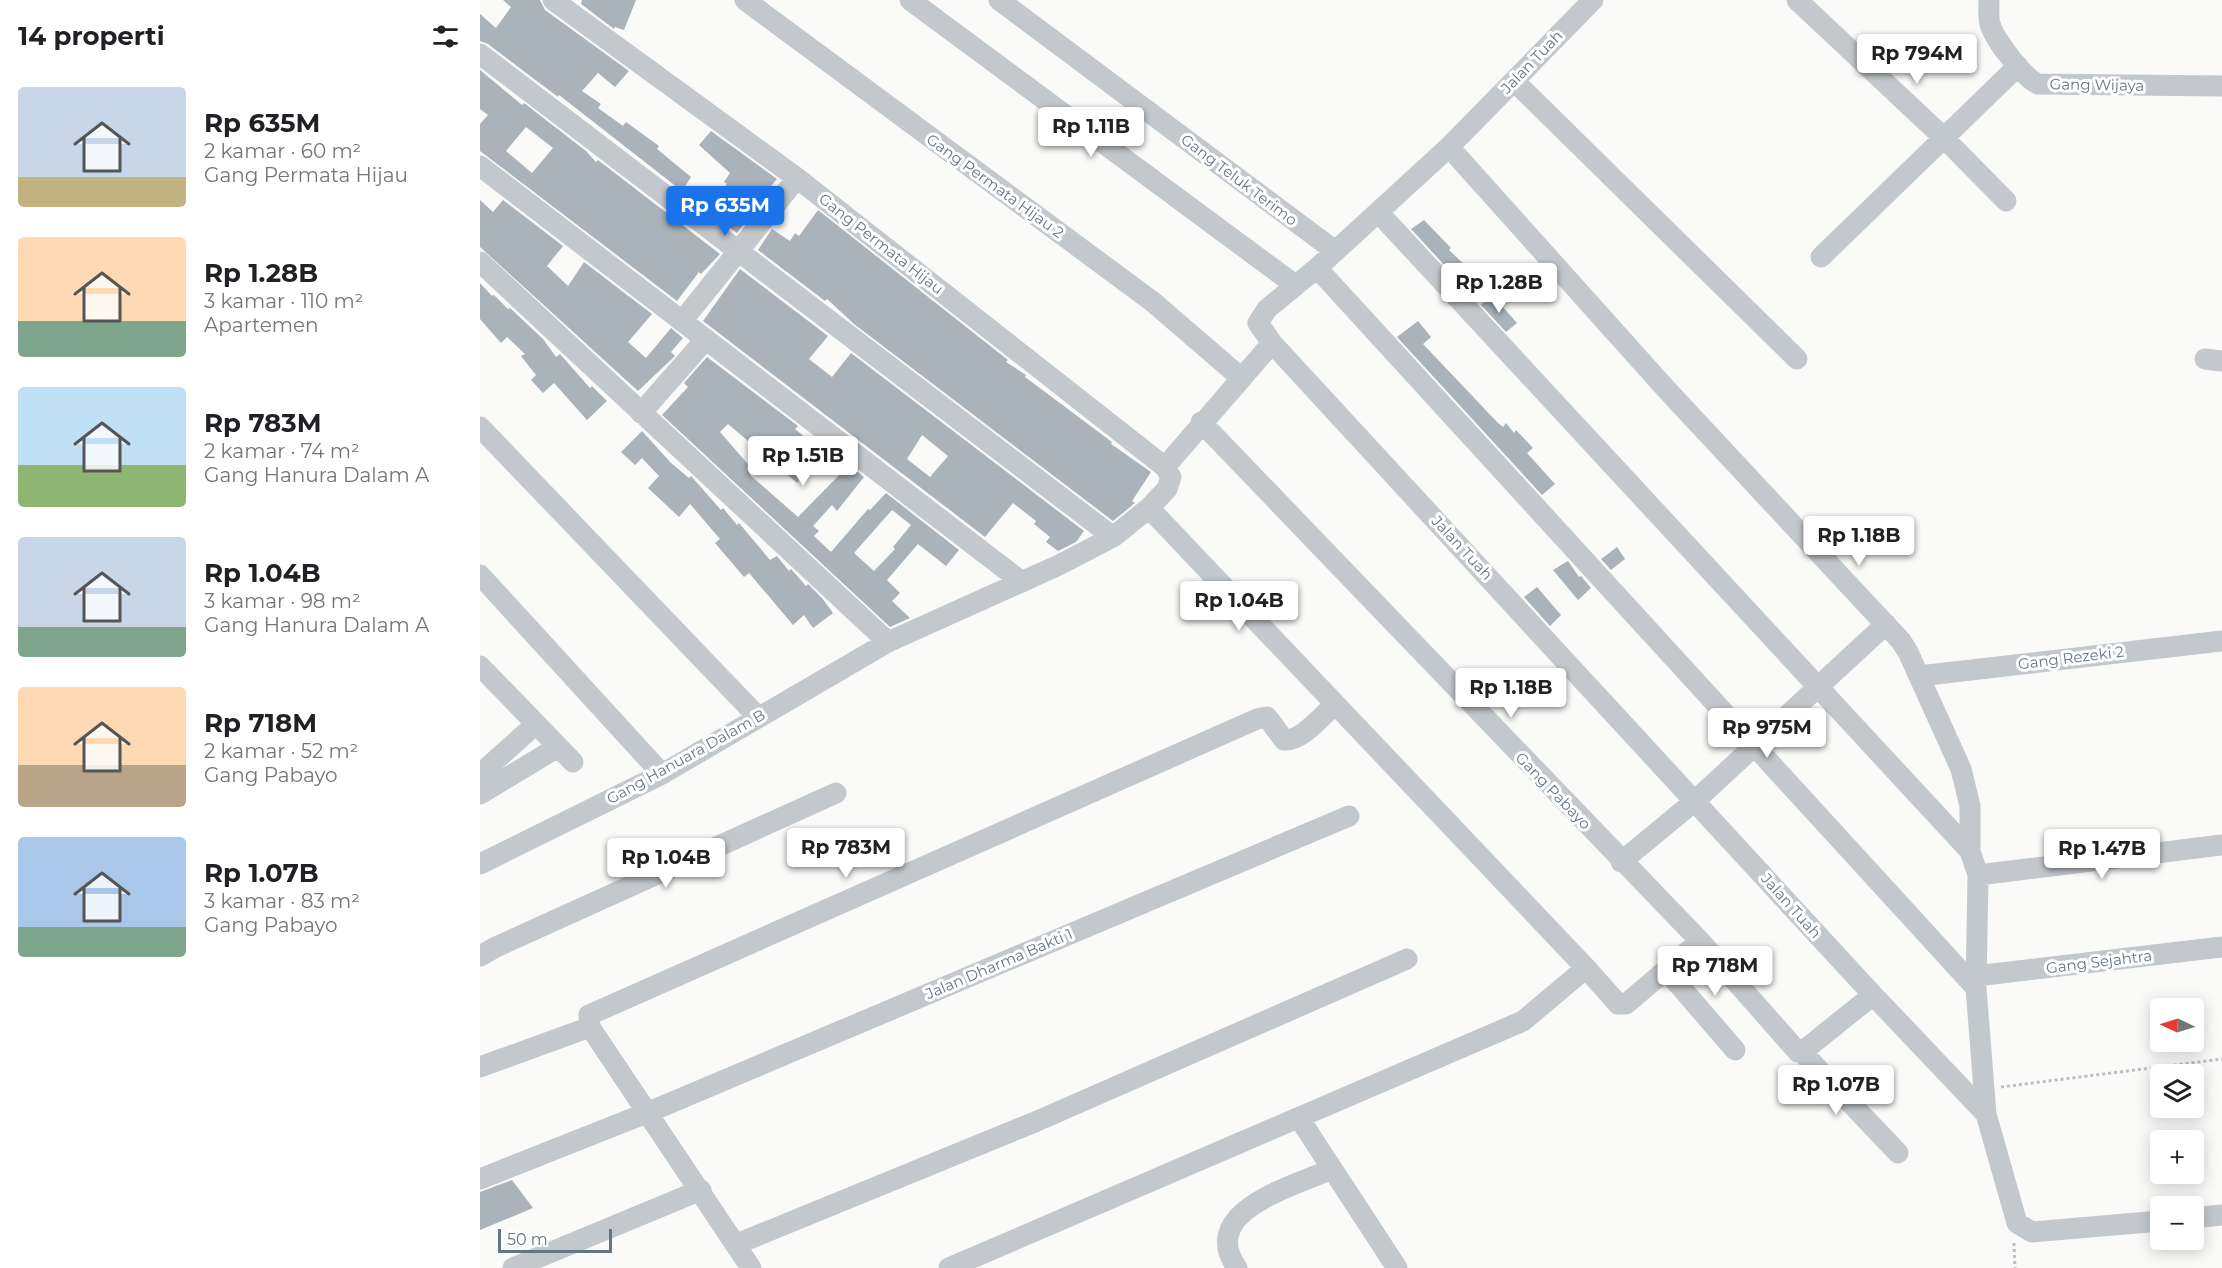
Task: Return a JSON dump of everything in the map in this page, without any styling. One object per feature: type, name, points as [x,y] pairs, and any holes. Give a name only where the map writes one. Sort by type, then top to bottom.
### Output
[{"type":"street","name":"Gang Permata Hijau","points":[[553,0],[797,178],[1168,472]]},
{"type":"street","name":"Gang Permata Hijau 2","points":[[745,0],[1153,302],[1240,377]]},
{"type":"street","points":[[910,0],[1295,285]]},
{"type":"street","name":"Gang Teluk Terimo","points":[[999,0],[1335,251]]},
{"type":"street","points":[[1797,0],[1944,138],[2006,201]]},
{"type":"street","name":"Gang Wijaya","points":[[1989,0],[1990,24],[2030,81],[2047,85],[2222,86]]},
{"type":"street","name":"Jalan Tuah","points":[[1583,3],[1514,81],[1449,147],[1260,317],[1261,329],[1873,995],[1986,1114]]},
{"type":"street","points":[[480,54],[1113,537]]},
{"type":"street","points":[[1821,257],[2018,66]]},
{"type":"street","points":[[1514,81],[1797,359]]},
{"type":"street","points":[[1449,147],[1667,390],[1901,641],[1961,769],[1970,806],[1970,851],[1978,875],[1976,982],[1986,1114],[2019,1226],[2032,1232],[2150,1222]]},
{"type":"street","points":[[480,166],[1022,582]]},
{"type":"street","points":[[683,320],[797,178]]},
{"type":"street","points":[[1378,212],[1816,688],[1970,851]]},
{"type":"street","points":[[480,262],[888,642]]},
{"type":"street","points":[[1317,268],[1976,982]]},
{"type":"street","points":[[641,413],[706,339]]},
{"type":"street","name":"Gang Hanuara Dalam B","points":[[480,864],[662,774],[888,642],[1022,582],[1113,537],[1149,508],[1167,489],[1168,472],[1201,422],[1272,343]]},
{"type":"street","name":"Gang Pabayo","points":[[1201,422],[1621,862],[1700,941],[1798,1052],[1803,1051],[1898,1153]]},
{"type":"street","points":[[480,427],[758,717]]},
{"type":"street","points":[[1149,508],[1618,1004],[1623,1005],[1700,941]]},
{"type":"street","points":[[480,575],[662,774]]},
{"type":"street","points":[[1621,862],[1696,800],[1886,624]]},
{"type":"street","name":"Gang Rezeki 2","points":[[1919,676],[2222,641]]},
{"type":"street","points":[[480,666],[573,762]]},
{"type":"street","points":[[1334,705],[1298,737],[1288,741],[1284,740],[1267,717],[1257,719],[593,1012],[588,1019],[590,1027],[701,1190],[741,1260],[1035,1122],[1407,959]]},
{"type":"street","points":[[480,774],[536,724]]},
{"type":"street","points":[[480,794],[558,747]]},
{"type":"street","points":[[480,956],[496,946],[645,877],[836,793]]},
{"type":"street","name":"Jalan Dharma Bakti 1","points":[[480,1179],[649,1112],[1349,816]]},
{"type":"street","points":[[1978,875],[2222,845]]},
{"type":"street","name":"Gang Sejahtra","points":[[1976,982],[2222,947]]},
{"type":"street","points":[[949,1268],[1523,1021],[1586,968]]},
{"type":"street","points":[[1666,970],[1735,1050]]},
{"type":"street","points":[[1803,1051],[1873,995]]},
{"type":"street","points":[[480,1067],[590,1027]]},
{"type":"street","points":[[1299,1118],[1397,1268]]},
{"type":"street","points":[[1237,1268],[1230,1259],[1226,1241],[1236,1218],[1248,1206],[1332,1169]]},
{"type":"street","points":[[513,1268],[701,1190]]},
{"type":"street","points":[[2204,1217],[2222,1215]]},
{"type":"path","points":[[1985,1089],[2222,1059]]},
{"type":"path","points":[[2015,1268],[2013,1252],[2019,1226]]},
{"type":"building","points":[[503,0],[540,0],[545,10],[629,71],[615,87],[598,73],[582,91],[601,104],[598,108],[623,126],[626,122],[659,146],[657,149],[691,177],[682,191],[559,95],[558,97],[488,44],[480,41],[480,14],[496,28],[511,7]]},
{"type":"building","points":[[582,0],[636,0],[624,30],[615,27],[614,29],[581,4]]},
{"type":"building","points":[[480,70],[522,105],[524,103],[586,151],[596,162],[598,160],[720,254],[701,274],[699,272],[677,301],[480,151],[480,124],[488,115],[480,109]],"holes":[[[526,127],[553,148],[532,173],[506,151]]]},
{"type":"building","points":[[711,131],[777,179],[749,212],[752,213],[737,233],[705,209],[727,184],[724,182],[730,173],[699,145]]},
{"type":"building","points":[[480,200],[493,212],[503,200],[563,246],[547,266],[568,286],[584,262],[652,314],[628,342],[646,358],[671,328],[683,338],[671,352],[675,356],[638,391],[480,247]]},
{"type":"building","points":[[818,210],[1008,360],[1006,362],[1026,375],[1025,377],[1151,472],[1132,501],[1135,503],[1113,521],[854,324],[827,299],[825,301],[758,250],[772,229],[790,241],[795,233],[799,236]]},
{"type":"building","points":[[1424,220],[1451,248],[1449,250],[1470,270],[1459,281],[1411,229]]},
{"type":"building","points":[[740,269],[828,336],[809,359],[832,377],[851,353],[1084,531],[1076,542],[1058,551],[1046,542],[1050,537],[1034,524],[1036,521],[1013,503],[985,537],[703,321]],"holes":[[[922,435],[948,456],[930,477],[907,459]]]},
{"type":"building","points":[[480,283],[543,339],[556,357],[560,354],[590,388],[592,386],[607,401],[587,420],[554,383],[543,393],[531,380],[536,375],[521,356],[525,354],[507,337],[501,343],[480,319]]},
{"type":"building","points":[[1492,295],[1517,323],[1506,332],[1481,305]]},
{"type":"building","points":[[1418,321],[1431,337],[1423,344],[1497,422],[1503,427],[1506,423],[1514,433],[1516,430],[1533,448],[1527,453],[1555,484],[1542,495],[1397,337]]},
{"type":"building","points":[[707,357],[798,426],[795,429],[823,452],[797,483],[728,424],[720,432],[753,470],[750,475],[798,517],[849,465],[864,477],[837,511],[832,505],[813,526],[819,531],[814,536],[831,552],[868,509],[870,510],[886,493],[959,550],[946,566],[918,544],[887,580],[900,593],[892,601],[910,618],[890,627],[662,415],[688,387],[684,383]],"holes":[[[892,510],[911,525],[893,547],[895,549],[874,571],[854,553]]]},
{"type":"building","points":[[642,431],[671,463],[689,478],[691,476],[721,510],[723,508],[737,525],[739,523],[770,560],[777,556],[789,571],[791,569],[806,586],[808,584],[822,598],[833,613],[813,628],[804,615],[793,625],[749,573],[744,577],[715,543],[720,539],[690,504],[679,517],[648,488],[659,476],[642,458],[635,465],[621,452]]},
{"type":"building","points":[[1617,547],[1625,559],[1611,570],[1601,559]]},
{"type":"building","points":[[1568,561],[1579,577],[1581,576],[1591,588],[1578,600],[1553,570]]},
{"type":"building","points":[[1537,587],[1561,615],[1550,626],[1524,597]]},
{"type":"building","points":[[512,1180],[533,1208],[480,1230],[480,1192]]}]
